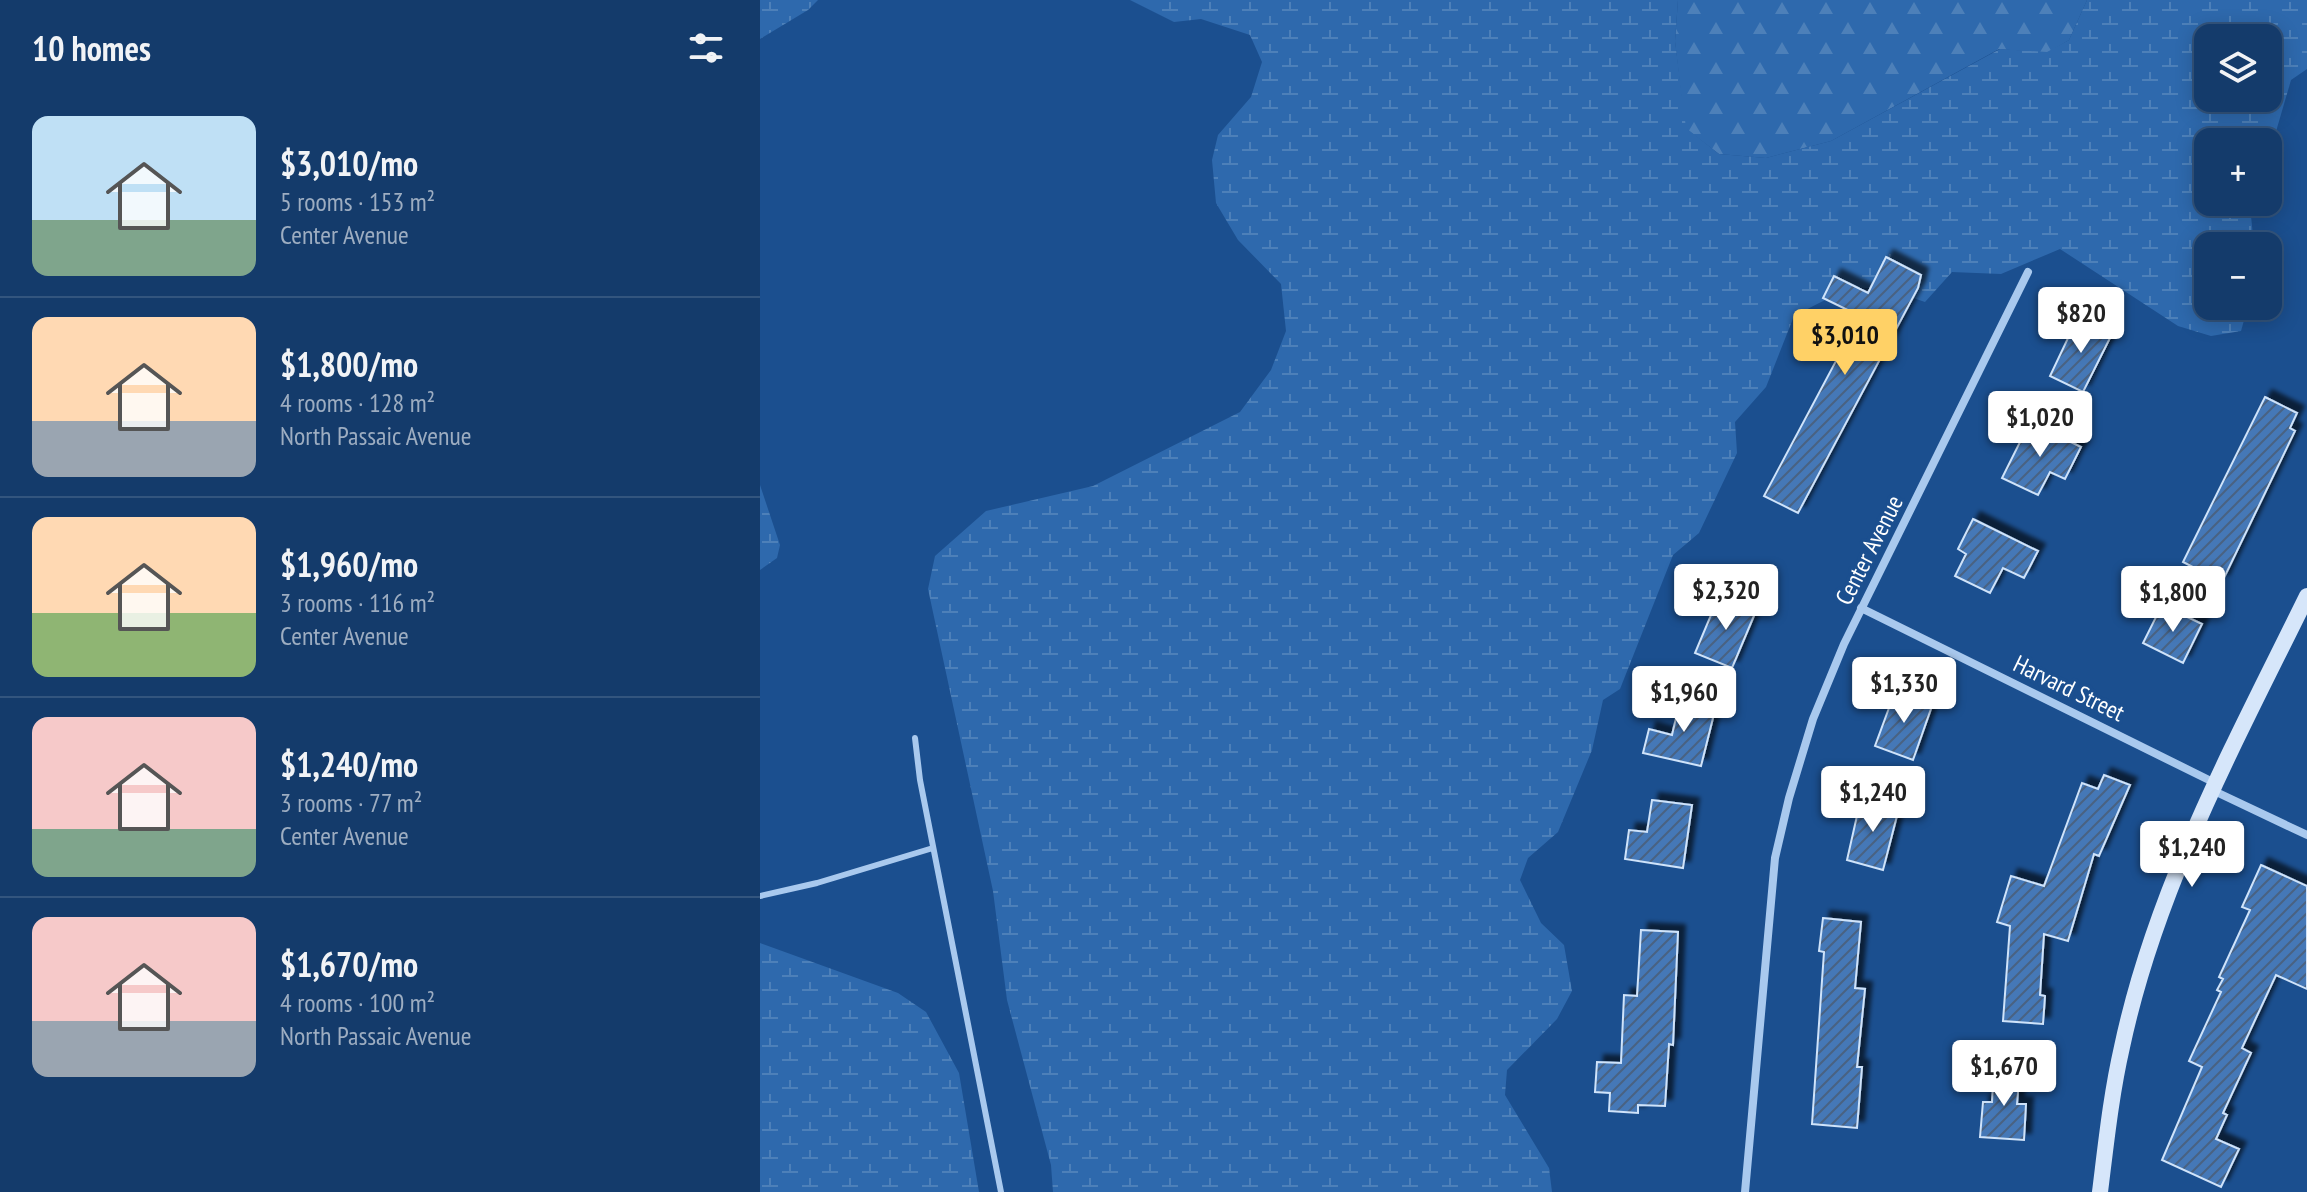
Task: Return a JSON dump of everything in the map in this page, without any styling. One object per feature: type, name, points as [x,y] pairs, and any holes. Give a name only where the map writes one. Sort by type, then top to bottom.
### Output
[{"type":"main road","points":[[2100,1192],[2126,1030],[2152,939],[2214,786],[2307,596]]},
{"type":"street","name":"Center Avenue","points":[[1745,1192],[1775,858],[1813,719],[1861,608],[2028,272]]},
{"type":"street","name":"Harvard Street","points":[[1861,608],[2307,835]]},
{"type":"lane","points":[[915,738],[933,848],[1001,1192]]},
{"type":"lane","points":[[760,896],[817,883],[933,848]]},
{"type":"green space","points":[[760,0],[818,0],[808,10],[760,39]]},
{"type":"green space","points":[[1130,0],[1678,0],[1675,41],[1686,128],[1719,154],[1766,158],[1831,141],[2000,49],[2047,52],[2069,40],[2087,0],[2307,0],[2307,69],[2291,80],[2282,111],[2282,24],[2194,24],[2194,112],[2282,112],[2277,128],[2194,128],[2194,216],[2251,216],[2253,232],[2194,232],[2194,320],[2244,320],[2241,331],[2211,336],[2178,326],[2060,249],[2001,274],[1952,272],[1925,302],[1885,290],[1858,289],[1794,316],[1766,387],[1735,422],[1737,453],[1699,533],[1673,555],[1620,689],[1603,700],[1592,750],[1558,832],[1528,858],[1520,880],[1541,923],[1564,945],[1572,991],[1557,1019],[1507,1070],[1505,1095],[1549,1168],[1552,1192],[1053,1192],[1051,1165],[1007,1000],[993,891],[928,589],[935,556],[986,511],[1093,486],[1240,412],[1271,370],[1286,331],[1281,284],[1238,240],[1216,203],[1212,160],[1218,135],[1251,97],[1262,62],[1250,35],[1201,19],[1174,22]]},
{"type":"green space","points":[[1678,0],[2087,0],[2069,40],[2047,53],[1999,49],[1831,141],[1766,158],[1719,154],[1685,128],[1675,41]]},
{"type":"green space","points":[[760,485],[780,545],[777,558],[760,570]]},
{"type":"green space","points":[[760,943],[898,993],[926,1012],[959,1073],[979,1192],[760,1192]]},
{"type":"building","points":[[1886,257],[1921,275],[1918,288],[1798,513],[1764,496],[1860,316],[1823,298],[1834,276],[1868,293]]},
{"type":"building","points":[[2078,317],[2112,334],[2083,392],[2050,376]]},
{"type":"building","points":[[2265,397],[2297,413],[2290,428],[2295,431],[2222,582],[2183,562]]},
{"type":"building","points":[[2030,422],[2081,447],[2065,479],[2050,472],[2038,495],[2002,478]]},
{"type":"building","points":[[1973,519],[2038,551],[2024,578],[2003,568],[1990,593],[1955,576],[1966,554],[1958,549]]},
{"type":"building","points":[[1719,596],[1756,611],[1732,668],[1695,653]]},
{"type":"building","points":[[2162,605],[2202,624],[2183,663],[2143,643]]},
{"type":"building","points":[[1896,689],[1933,703],[1913,760],[1875,746]]},
{"type":"building","points":[[1681,697],[1716,706],[1701,766],[1643,753],[1649,729],[1672,735]]},
{"type":"building","points":[[2104,775],[2130,785],[2099,856],[2094,854],[2068,941],[2044,934],[2040,995],[2045,996],[2043,1024],[2003,1021],[2010,926],[1997,922],[2011,876],[2044,886],[2082,783],[2098,789]]},
{"type":"building","points":[[1861,798],[1899,808],[1883,870],[1847,860]]},
{"type":"building","points":[[1652,800],[1692,805],[1683,868],[1625,859],[1629,830],[1647,832]]},
{"type":"building","points":[[2261,865],[2307,886],[2307,989],[2276,975],[2242,1048],[2251,1053],[2223,1113],[2227,1115],[2216,1139],[2239,1149],[2221,1187],[2162,1160],[2202,1067],[2189,1061],[2221,992],[2217,990],[2223,979],[2219,977],[2250,910],[2242,907]]},
{"type":"building","points":[[1823,918],[1861,922],[1855,988],[1865,989],[1857,1067],[1862,1067],[1857,1128],[1812,1124],[1824,952],[1819,951]]},
{"type":"building","points":[[1641,930],[1678,932],[1673,1045],[1669,1044],[1665,1106],[1638,1105],[1638,1113],[1609,1111],[1610,1093],[1595,1092],[1597,1062],[1621,1063],[1624,995],[1637,996]]},
{"type":"building","points":[[1994,1067],[2020,1069],[2017,1104],[2026,1104],[2024,1140],[1980,1137],[1983,1102],[1992,1102]]}]
